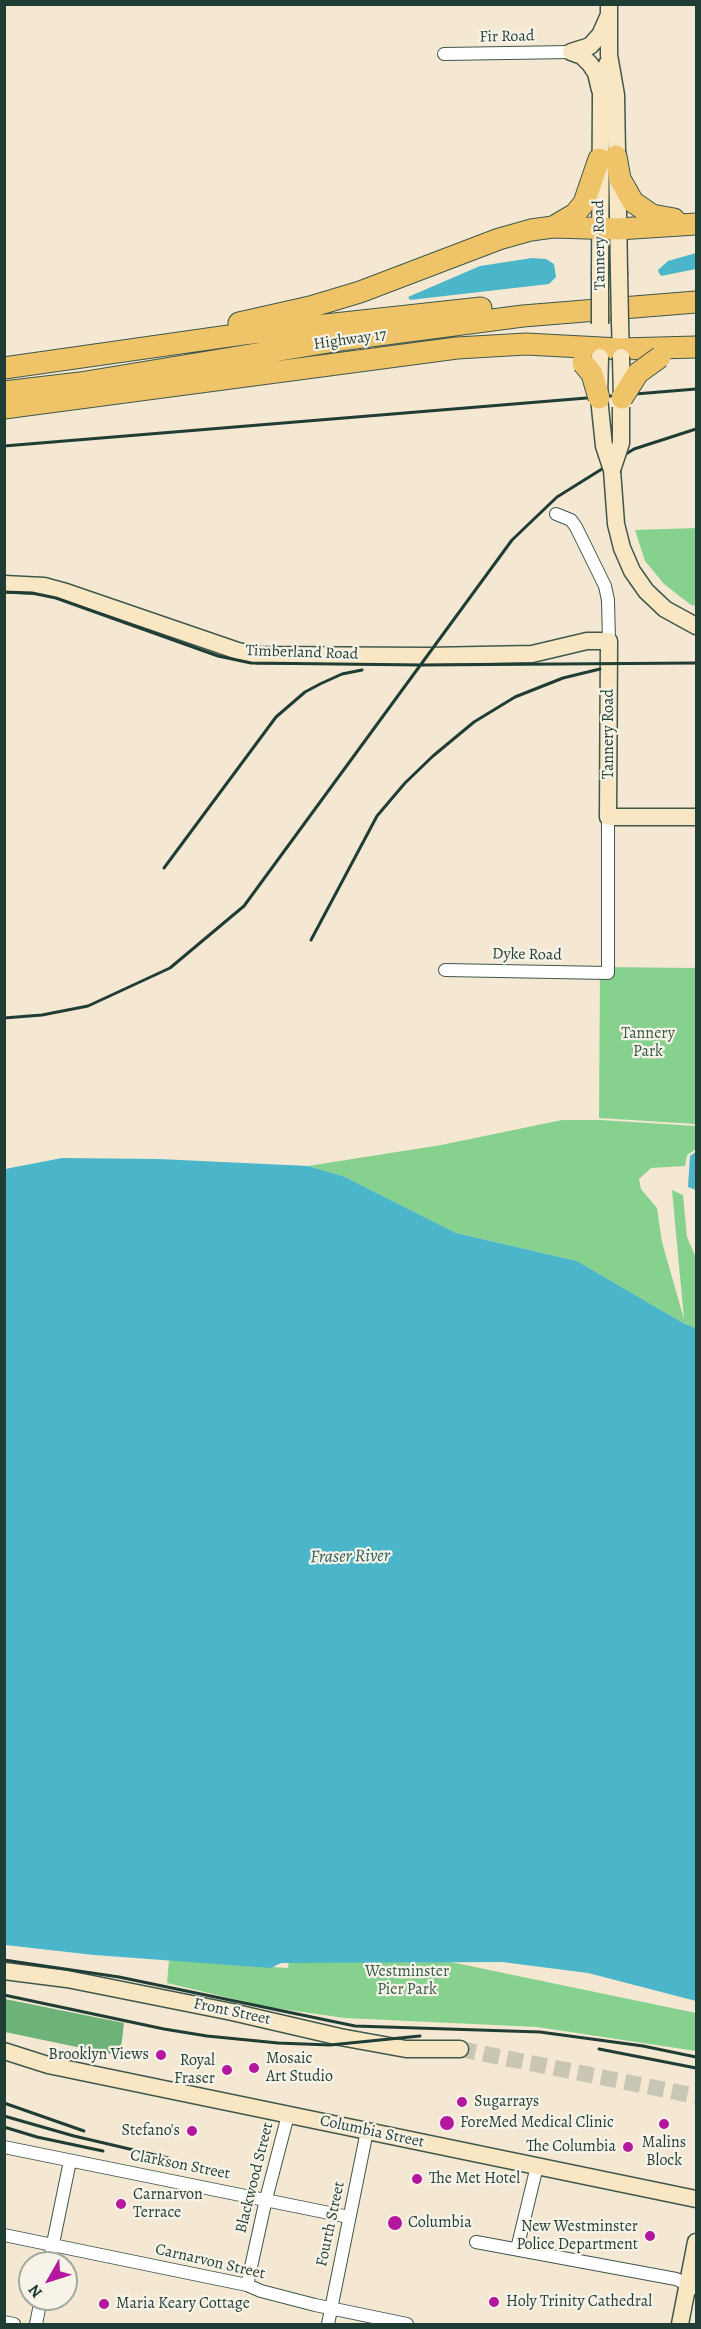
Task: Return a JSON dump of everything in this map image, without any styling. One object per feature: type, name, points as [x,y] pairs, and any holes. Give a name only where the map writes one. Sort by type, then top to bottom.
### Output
[{"type":"highway","points":[[607,158],[624,188],[639,208],[662,218],[696,223]]},
{"type":"highway","points":[[554,227],[575,214],[584,203],[607,158]]},
{"type":"highway","points":[[154,346],[245,321],[310,307],[383,285],[499,239],[554,227],[609,228],[696,223]]},
{"type":"highway","name":"Highway 17","points":[[4,368],[154,346],[442,312],[696,288]]},
{"type":"highway","name":"Highway 17","points":[[4,392],[80,383],[347,339],[511,317],[696,302]]},
{"type":"highway","points":[[526,344],[557,349],[577,357],[592,374],[600,398]]},
{"type":"highway","points":[[4,408],[404,354],[526,344],[610,352],[688,348]]},
{"type":"highway","points":[[622,398],[638,373],[660,357],[688,348]]},
{"type":"street","points":[[572,52],[590,46],[600,35],[610,9]]},
{"type":"street","name":"Tannery Road","points":[[607,158],[615,95],[609,54],[610,9]]},
{"type":"street","points":[[572,52],[582,56],[590,64],[596,73],[601,94]]},
{"type":"street","name":"Fir Road","points":[[444,54],[572,52]]},
{"type":"street","name":"Tannery Road","points":[[609,54],[601,94],[607,158],[609,228],[619,272],[620,322],[610,352],[600,398],[604,446],[612,470],[614,505],[622,548],[632,571],[646,591],[665,609],[696,626]]},
{"type":"street","name":"Tannery Road","points":[[609,228],[600,273],[600,324],[622,398],[621,443],[612,470]]},
{"type":"street","name":"Tannery Road","points":[[556,514],[571,520],[576,527],[599,572],[608,600],[608,973]]},
{"type":"street","name":"Timberland Road","points":[[4,584],[44,586],[66,592],[238,651],[258,655],[532,654],[587,641],[609,641]]},
{"type":"street","points":[[609,817],[696,817]]},
{"type":"street","name":"Dyke Road","points":[[445,969],[608,973]]},
{"type":"street","name":"Front Street","points":[[4,1971],[67,1979],[406,2049],[460,2049]]},
{"type":"street","name":"Columbia Street","points":[[4,2051],[48,2065],[696,2199]]},
{"type":"street","name":"Columbia Street","points":[[4,2061],[24,2065],[48,2065]]},
{"type":"street","name":"Blackwood Street","points":[[248,2285],[266,2199],[288,2115]]},
{"type":"street","name":"Fourth Street","points":[[328,2325],[367,2131]]},
{"type":"street","name":"Clarkson Street","points":[[4,2147],[349,2217]]},
{"type":"street","points":[[51,2251],[70,2161]]},
{"type":"street","points":[[517,2249],[537,2166]]},
{"type":"street","name":"Carnarvon Street","points":[[4,2235],[248,2285],[261,2291],[407,2325]]},
{"type":"street","points":[[477,2242],[676,2280],[692,2286]]},
{"type":"street","points":[[680,2325],[692,2286],[696,2242]]},
{"type":"street","points":[[4,2322],[14,2325]]},
{"type":"green space","points":[[696,528],[696,606],[691,605],[664,584],[645,561],[635,530]]},
{"type":"green space","name":"Tannery Park","points":[[600,967],[696,968],[696,1124],[599,1118]]},
{"type":"green space","points":[[562,1120],[696,1126],[696,1149],[687,1155],[685,1166],[651,1168],[639,1179],[641,1189],[657,1208],[662,1242],[684,1319],[672,1190],[683,1195],[687,1237],[696,1258],[696,1328],[685,1324],[577,1261],[456,1233],[343,1176],[308,1166],[441,1145]]},
{"type":"green space","name":"Westminster Pier Park","points":[[292,1929],[696,2013],[696,2051],[537,2027],[345,2018],[267,2007],[167,1983],[169,1960],[288,1968]]},
{"type":"green space","points":[[5,1999],[124,2023],[120,2056],[5,2032]]},
{"type":"water","points":[[696,253],[696,269],[661,276],[659,273],[658,270],[668,261]]},
{"type":"water","points":[[532,258],[546,259],[554,264],[556,277],[549,284],[410,300],[408,297],[480,266]]},
{"type":"water","points":[[696,1152],[696,1190],[688,1187],[690,1156]]},
{"type":"water","name":"Fraser River","points":[[62,1158],[159,1159],[308,1166],[343,1176],[456,1233],[577,1261],[685,1324],[696,1328],[696,2001],[588,1973],[502,1962],[281,1963],[271,1968],[94,1955],[5,1945],[5,1169]]},
{"type":"tunnel","points":[[460,2049],[696,2096]]},
{"type":"railway","points":[[4,446],[696,389]]},
{"type":"railway","points":[[4,1018],[42,1015],[88,1006],[170,968],[244,906],[512,540],[557,497],[634,449],[696,429]]},
{"type":"railway","points":[[4,592],[32,593],[56,598],[218,656],[251,663],[421,665],[696,663]]},
{"type":"railway","points":[[311,940],[377,816],[405,783],[433,756],[474,722],[515,697],[563,678],[600,669]]},
{"type":"railway","points":[[164,868],[276,717],[305,692],[342,674],[362,670]]},
{"type":"railway","points":[[4,1960],[119,1977],[355,2026],[540,2032],[643,2046],[696,2057]]},
{"type":"railway","points":[[4,1995],[164,2029],[278,2043],[330,2045],[420,2036]]},
{"type":"railway","points":[[599,2049],[696,2068]]},
{"type":"railway","points":[[4,2103],[84,2131]]},
{"type":"railway","points":[[4,2116],[74,2136],[168,2158]]},
{"type":"railway","points":[[4,2127],[37,2137],[103,2151]]},
{"type":"place","name":"Brooklyn Views","points":[[161,2055]]},
{"type":"place","name":"Mosaic Art Studio","points":[[254,2068]]},
{"type":"place","name":"Royal Fraser","points":[[227,2070]]},
{"type":"place","name":"Sugarrays","points":[[462,2102]]},
{"type":"place","name":"ForeMed Medical Clinic","points":[[447,2123]]},
{"type":"place","name":"Malins Block","points":[[664,2124]]},
{"type":"place","name":"Stefano's","points":[[192,2131]]},
{"type":"place","name":"The Columbia","points":[[628,2147]]},
{"type":"place","name":"The Met Hotel","points":[[417,2179]]},
{"type":"place","name":"Carnarvon Terrace","points":[[121,2204]]},
{"type":"place","name":"Columbia","points":[[395,2223]]},
{"type":"place","name":"New Westminster Police Department","points":[[650,2236]]},
{"type":"place","name":"Holy Trinity Cathedral","points":[[494,2302]]},
{"type":"place","name":"Maria Keary Cottage","points":[[104,2304]]}]
